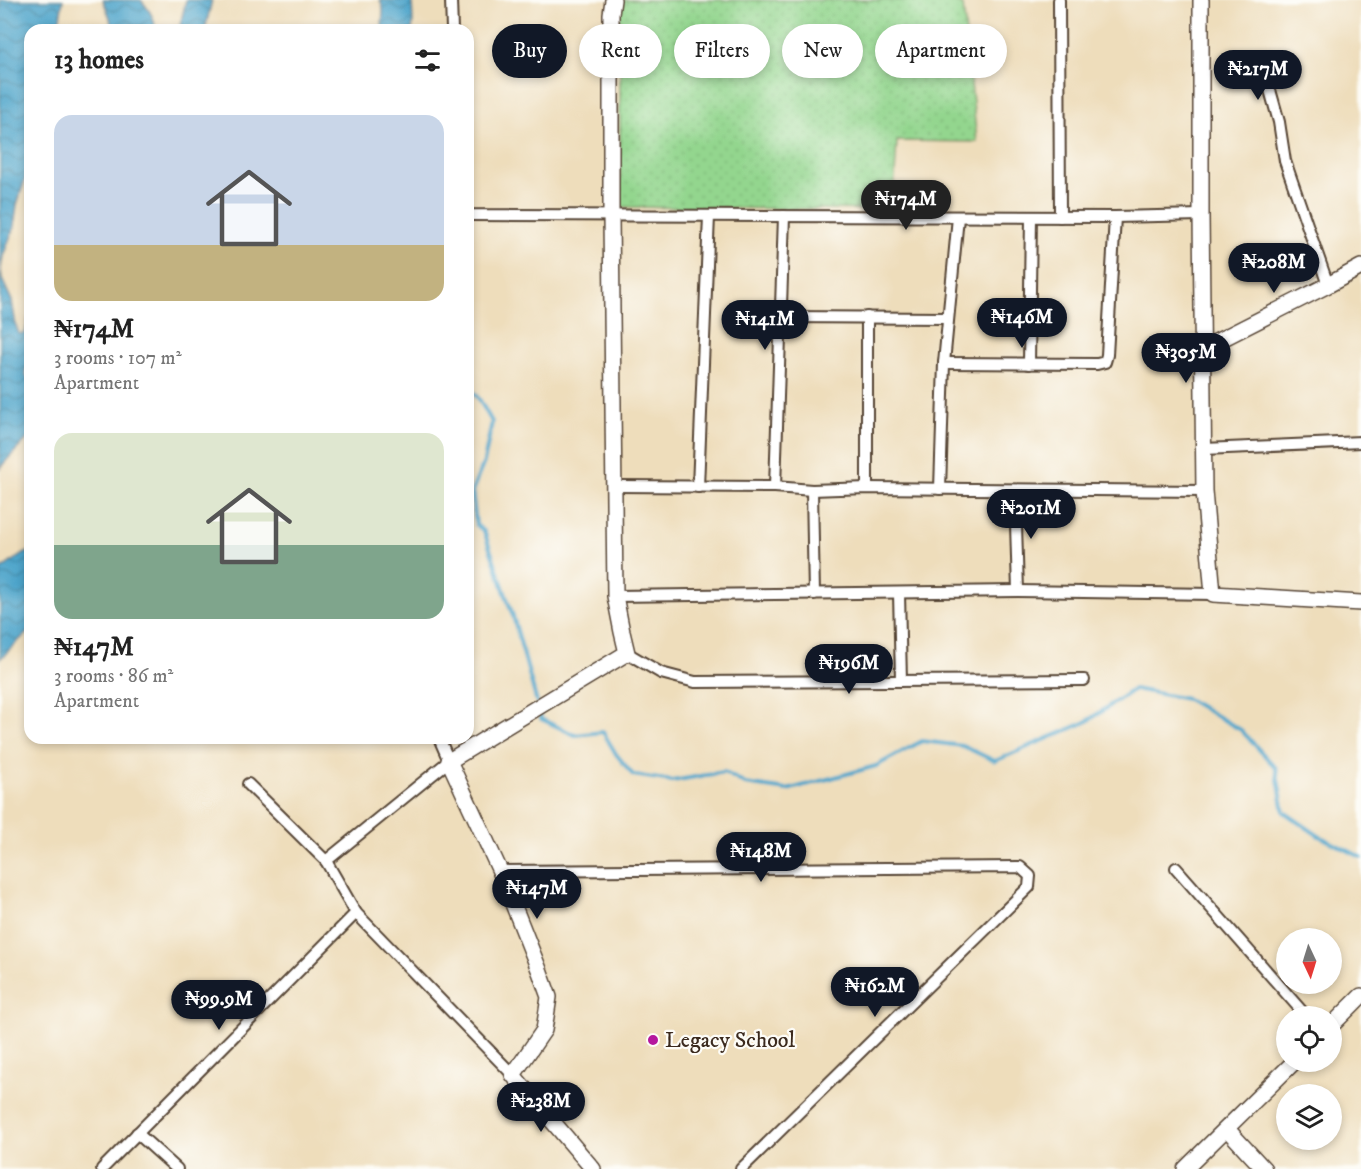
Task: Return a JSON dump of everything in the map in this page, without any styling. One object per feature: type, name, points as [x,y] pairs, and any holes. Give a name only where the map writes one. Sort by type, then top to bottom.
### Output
[{"type":"street","points":[[451,0],[452,24]]},
{"type":"street","points":[[613,0],[611,14],[611,216],[615,596],[627,654],[661,673],[695,682],[1084,680]]},
{"type":"street","points":[[1059,0],[1060,217]]},
{"type":"street","points":[[1200,0],[1204,491],[1213,594]]},
{"type":"street","points":[[1265,72],[1279,122],[1285,161],[1328,285]]},
{"type":"street","points":[[474,214],[1031,217],[1201,215]]},
{"type":"street","points":[[698,487],[709,216]]},
{"type":"street","points":[[775,487],[784,216]]},
{"type":"street","points":[[940,489],[944,363],[958,216]]},
{"type":"street","points":[[1029,364],[1031,217]]},
{"type":"street","points":[[944,363],[1097,364],[1105,362],[1115,217]]},
{"type":"street","points":[[1202,349],[1361,267]]},
{"type":"street","points":[[781,317],[948,318]]},
{"type":"street","points":[[867,317],[867,488]]},
{"type":"street","points":[[1204,450],[1361,442]]},
{"type":"street","points":[[614,486],[775,487],[812,490],[867,488],[1204,491]]},
{"type":"street","points":[[812,490],[814,594]]},
{"type":"street","points":[[1015,490],[1018,591]]},
{"type":"street","points":[[615,596],[1018,591],[1213,594],[1361,603]]},
{"type":"street","points":[[899,593],[901,681]]},
{"type":"street","points":[[326,861],[450,761],[627,654]]},
{"type":"street","points":[[442,744],[500,871],[549,997],[544,1030],[513,1075]]},
{"type":"street","points":[[248,784],[326,861],[356,913],[513,1075],[593,1169]]},
{"type":"street","points":[[500,871],[1020,867],[1030,876],[1029,887],[741,1169]]},
{"type":"street","points":[[1176,868],[1297,1006]]},
{"type":"street","points":[[102,1169],[356,913]]},
{"type":"street","points":[[1342,1014],[1361,996]]},
{"type":"street","points":[[1185,1169],[1284,1072]]},
{"type":"street","points":[[1227,1129],[1264,1169]]},
{"type":"street","points":[[137,1133],[177,1169]]},
{"type":"green space","points":[[620,0],[949,0],[963,5],[965,24],[875,24],[875,78],[970,78],[977,142],[897,141],[893,210],[620,207],[620,78],[662,78],[662,24],[620,24]]},
{"type":"water","points":[[0,0],[63,0],[59,24],[24,24],[24,182],[17,205],[14,228],[3,256],[1,269],[2,279],[12,301],[19,334],[24,333],[24,442],[0,469]]},
{"type":"water","points":[[103,0],[141,0],[149,10],[154,24],[111,24]]},
{"type":"water","points":[[186,0],[212,0],[206,24],[180,24]]},
{"type":"water","points":[[380,0],[412,0],[413,24],[382,24],[383,9]]},
{"type":"water","points":[[24,554],[24,636],[0,659],[0,570]]},
{"type":"waterway","points":[[474,394],[492,422],[484,462],[474,486]]},
{"type":"waterway","points":[[474,508],[476,525],[484,531],[513,616],[537,703]]},
{"type":"waterway","points":[[539,711],[541,719],[575,735],[603,732],[616,754],[633,775],[672,781],[724,772],[745,784],[787,790],[876,766],[922,741],[963,746],[995,761],[1086,722],[1134,689],[1187,699],[1241,730],[1276,768],[1284,812],[1319,836],[1361,857]]},
{"type":"place","name":"Legacy School","points":[[653,1040]]}]
